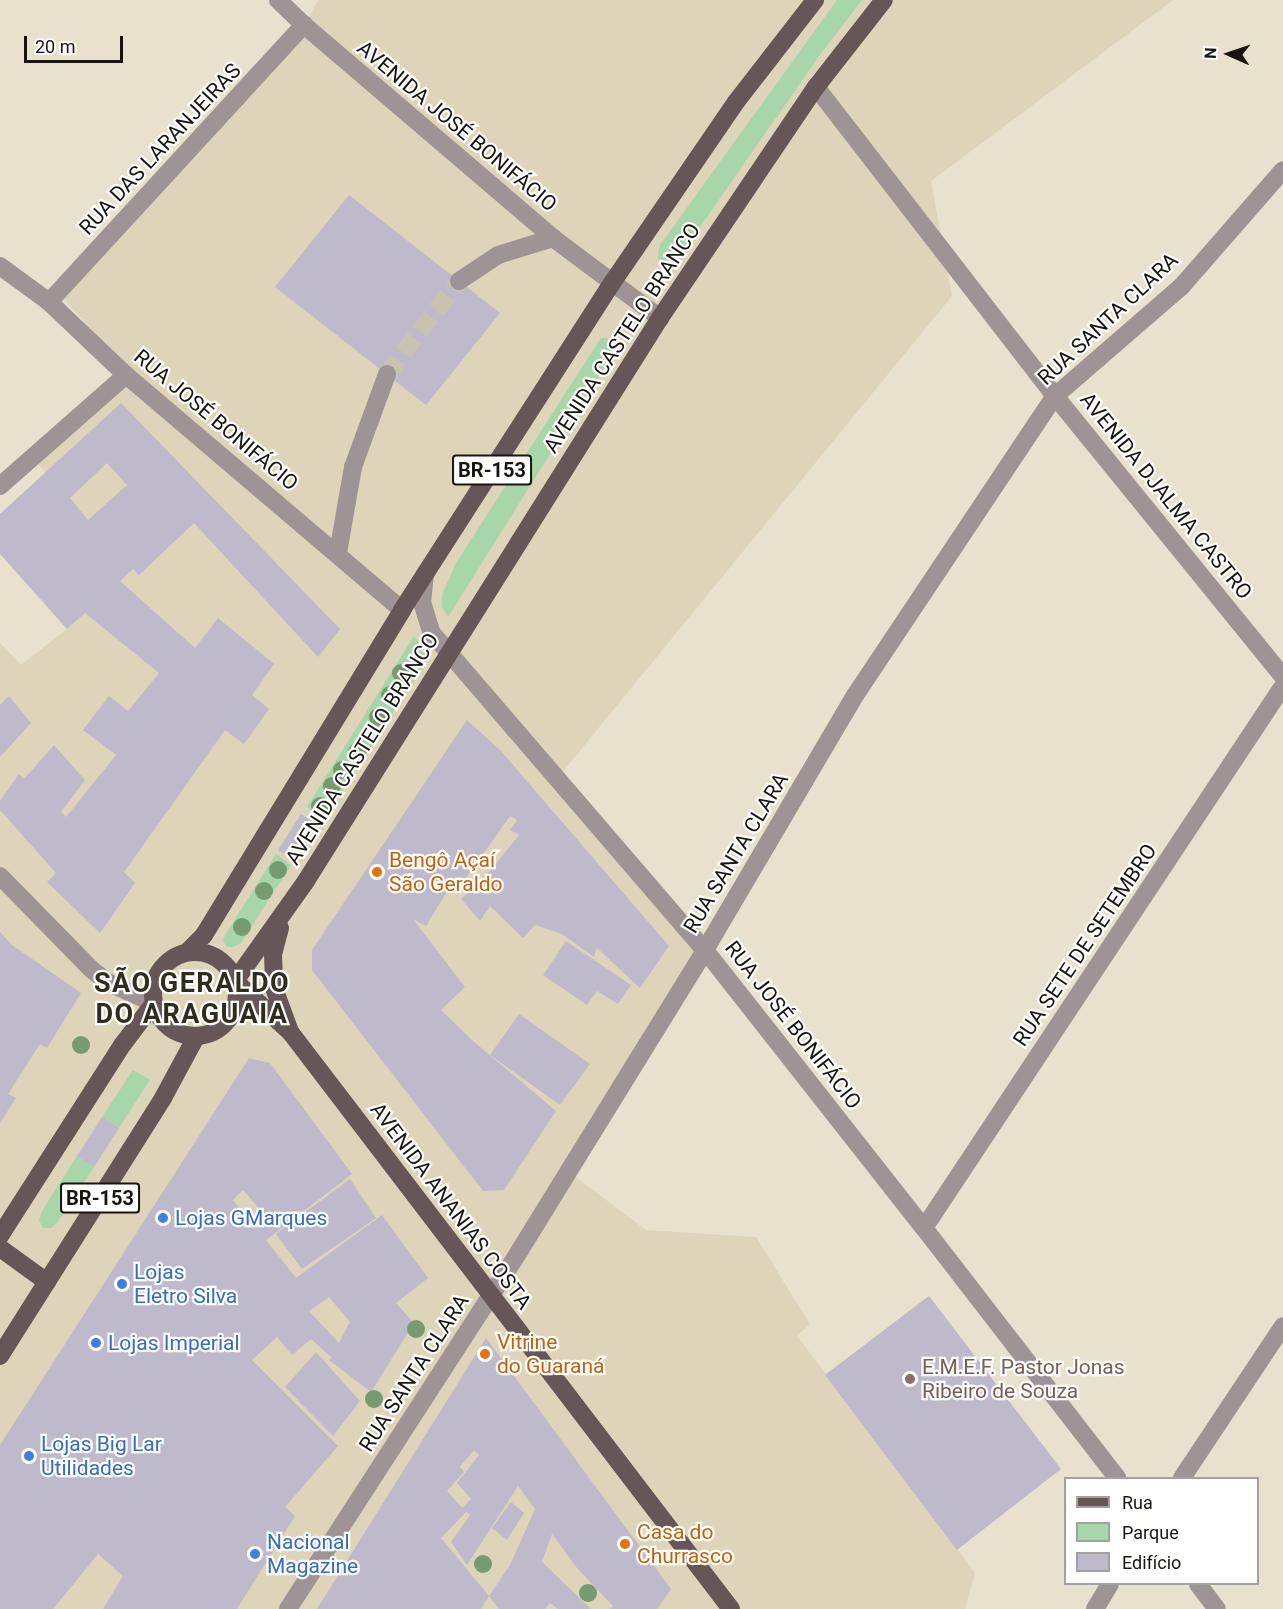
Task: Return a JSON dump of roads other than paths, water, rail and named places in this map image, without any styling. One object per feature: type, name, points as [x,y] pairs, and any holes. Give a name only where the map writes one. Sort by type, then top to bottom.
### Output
[{"type":"main road","name":"AVENIDA CASTELO BRANCO","points":[[235,981],[282,917],[660,318],[816,87],[884,0]]},
{"type":"main road","name":"AVENIDA CASTELO BRANCO","points":[[0,1236],[123,1044],[154,1003],[153,986],[160,970],[172,958],[188,952],[204,935],[402,610],[612,283],[736,102],[812,1]]},
{"type":"main road","points":[[282,917],[273,954],[274,988],[291,1033]]},
{"type":"main road","points":[[154,1003],[159,1017],[169,1028],[182,1035],[211,1034],[224,1025],[233,1012],[237,997],[235,981],[225,964],[208,954],[188,952]]},
{"type":"main road","name":"AVENIDA ANANIAS COSTA","points":[[235,981],[291,1033],[722,1605]]},
{"type":"main road","name":"BR-153","points":[[0,1356],[164,1098],[196,1036]]},
{"type":"main road","points":[[0,1248],[47,1282]]},
{"type":"street","name":"AVENIDA JOSÉ BONIFÁCIO","points":[[278,0],[304,26],[554,238],[660,318]]},
{"type":"street","name":"RUA DAS LARANJEIRAS","points":[[49,302],[304,26]]},
{"type":"street","name":"AVENIDA DJALMA CASTRO","points":[[816,87],[1055,396],[1283,676]]},
{"type":"street","name":"RUA SANTA CLARA","points":[[288,1609],[490,1297],[705,950],[856,694],[1055,396],[1181,287],[1283,170]]},
{"type":"street","points":[[459,280],[498,255],[554,238]]},
{"type":"street","name":"RUA JOSÉ BONIFÁCIO","points":[[0,266],[49,302],[126,375],[338,553],[402,610]]},
{"type":"street","points":[[338,553],[353,467],[387,374]]},
{"type":"street","points":[[0,486],[126,375]]},
{"type":"street","name":"RUA JOSÉ BONIFÁCIO","points":[[425,574],[422,602],[432,632],[705,950],[924,1228],[1115,1477]]},
{"type":"street","name":"RUA SETE DE SETEMBRO","points":[[924,1228],[1283,686]]},
{"type":"street","points":[[0,876],[91,969],[109,983],[154,1003]]},
{"type":"street","points":[[1183,1477],[1283,1326]]},
{"type":"street","points":[[1095,1609],[1109,1585]]},
{"type":"street","points":[[1199,1585],[1217,1609]]},
{"type":"tunnel","points":[[387,374],[459,281]]},
{"type":"place","name":"Bengô Açaí São Geraldo","points":[[377,872]]},
{"type":"place","name":"Lojas GMarques","points":[[163,1218]]},
{"type":"place","name":"Lojas Eletro Silva","points":[[122,1284]]},
{"type":"place","name":"Lojas Imperial","points":[[96,1343]]},
{"type":"place","name":"Vitrine do Guaraná","points":[[485,1354]]},
{"type":"place","name":"E.M.E.F. Pastor Jonas Ribeiro de Souza","points":[[910,1379]]},
{"type":"place","name":"Lojas Big Lar Utilidades","points":[[29,1456]]},
{"type":"place","name":"Casa do Churrasco","points":[[625,1544]]},
{"type":"place","name":"Nacional Magazine","points":[[255,1554]]},
{"type":"district","name":"SÃO GERALDO DO ARAGUAIA","points":[[192,998]]}]
